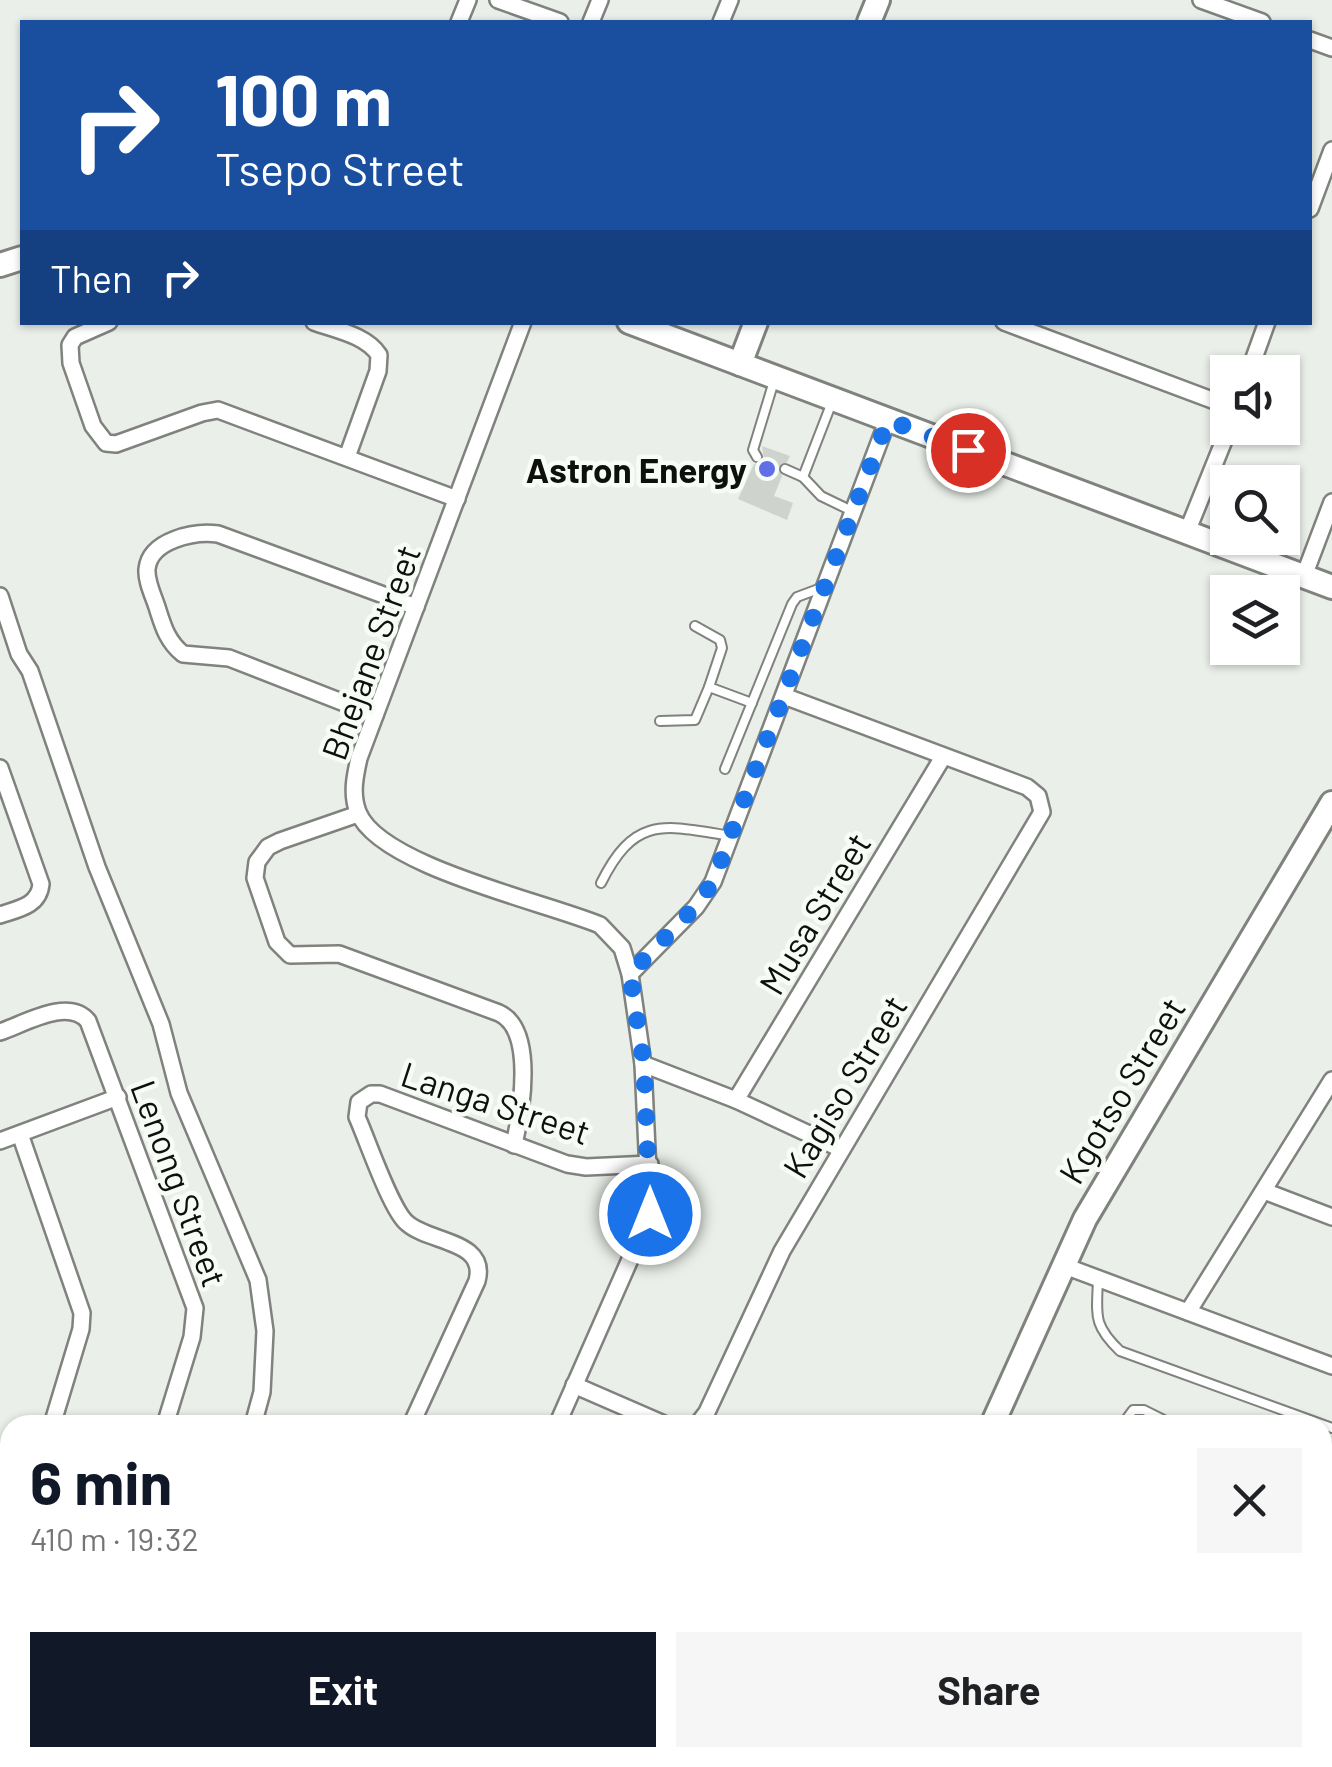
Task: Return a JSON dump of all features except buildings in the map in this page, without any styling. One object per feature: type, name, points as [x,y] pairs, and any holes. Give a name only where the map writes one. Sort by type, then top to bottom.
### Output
[{"type":"street","points":[[498,0],[554,20]]},
{"type":"street","points":[[1200,0],[1256,20]]},
{"type":"street","points":[[1316,172],[1332,150]]},
{"type":"street","points":[[101,325],[75,337],[69,354],[93,426],[106,442],[122,442],[218,410],[457,499]]},
{"type":"street","points":[[322,325],[361,340],[379,355],[378,371],[347,458]]},
{"type":"street","name":"Bhejane Street","points":[[522,325],[375,715],[354,781],[358,814],[382,842],[401,853],[600,925],[616,938],[630,974],[644,1064],[651,1205],[647,1227],[561,1415]]},
{"type":"street","points":[[637,325],[1332,587]]},
{"type":"street","points":[[740,364],[755,325]]},
{"type":"street","points":[[1012,325],[1210,399]]},
{"type":"street","points":[[1255,355],[1267,325]]},
{"type":"street","points":[[630,974],[706,894],[888,420]]},
{"type":"street","points":[[1187,532],[1221,445]]},
{"type":"street","points":[[1304,576],[1332,502]]},
{"type":"street","points":[[375,715],[229,658],[183,654],[167,637],[147,576],[150,558],[173,542],[200,533],[218,534],[416,607]]},
{"type":"street","points":[[0,596],[103,884],[161,1024],[179,1093],[258,1280],[264,1346],[262,1392],[256,1415]]},
{"type":"street","points":[[784,696],[943,757]]},
{"type":"street","name":"Kagiso Street","points":[[705,1415],[782,1251],[1039,820],[1041,801],[1027,787],[943,757]]},
{"type":"street","name":"Musa Street","points":[[736,1100],[943,757]]},
{"type":"street","points":[[0,768],[6,804],[41,884],[37,898],[29,905],[0,915]]},
{"type":"street","name":"Kgotso Street","points":[[996,1415],[1062,1265],[1094,1204],[1332,802]]},
{"type":"street","points":[[358,814],[280,841],[261,855],[255,878],[277,942],[290,956],[338,954],[500,1014],[512,1022],[520,1038],[523,1104],[514,1145]]},
{"type":"street","name":"Lenong Street","points":[[0,1032],[66,1010],[82,1014],[88,1021],[195,1308],[192,1337],[168,1415]]},
{"type":"street","points":[[644,1064],[736,1100],[840,1149]]},
{"type":"street","points":[[1188,1312],[1332,1080]]},
{"type":"street","name":"Langa Street","points":[[416,1415],[477,1281],[479,1268],[469,1251],[420,1231],[401,1217],[357,1117],[359,1102],[371,1094],[380,1094],[577,1166],[650,1164]]},
{"type":"street","points":[[0,1141],[118,1097]]},
{"type":"street","points":[[20,1134],[82,1314],[81,1330],[55,1415]]},
{"type":"street","points":[[1264,1191],[1332,1216]]},
{"type":"street","points":[[1062,1265],[1332,1366]]},
{"type":"street","points":[[574,1385],[643,1415]]},
{"type":"lane","points":[[757,456],[753,450],[776,377]]},
{"type":"lane","points":[[803,478],[833,399]]},
{"type":"lane","points":[[785,469],[803,478],[822,496],[854,511]]},
{"type":"lane","points":[[725,769],[792,604],[825,586]]},
{"type":"lane","points":[[660,720],[695,720],[709,687],[722,648],[720,640],[695,626]]},
{"type":"lane","points":[[709,687],[752,704]]},
{"type":"lane","points":[[600,883],[630,838],[646,831],[668,828],[731,836]]},
{"type":"lane","points":[[1098,1278],[1101,1333],[1120,1351],[1296,1415]]},
{"type":"lane","points":[[1129,1415],[1133,1410],[1154,1415]]},
{"type":"place","name":"Astron Energy","points":[[767,469]]},
{"type":"route","points":[[650,1214],[644,1064],[630,974],[696,906],[713,882],[888,420],[968,450]]}]
